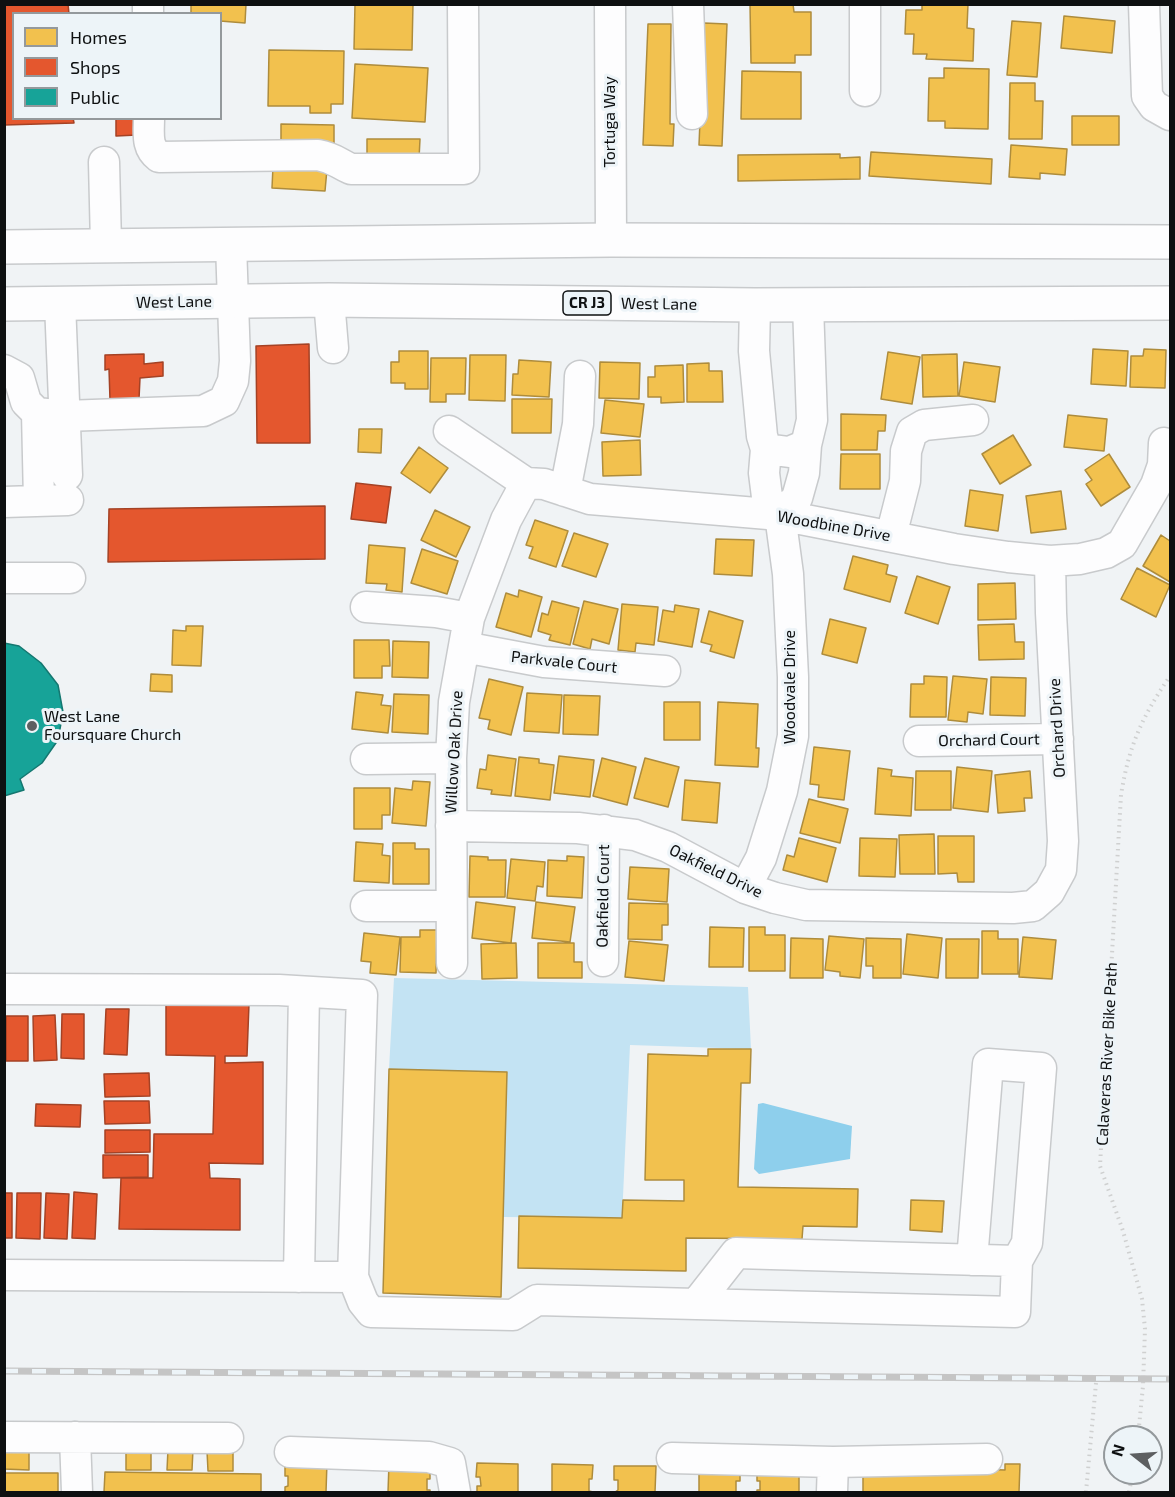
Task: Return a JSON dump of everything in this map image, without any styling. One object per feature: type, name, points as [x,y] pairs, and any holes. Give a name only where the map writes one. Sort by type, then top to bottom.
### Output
[{"type":"main road","points":[[4,247],[611,240],[1170,242]]},
{"type":"main road","name":"West Lane","points":[[4,304],[329,300],[755,305],[1170,303]]},
{"type":"street","points":[[149,120],[149,144],[151,151],[159,157],[318,155],[333,157],[340,164],[351,169],[464,169],[463,4]]},
{"type":"street","name":"Tortuga Way","points":[[610,4],[611,240]]},
{"type":"street","points":[[688,4],[692,114]]},
{"type":"street","points":[[865,4],[865,91]]},
{"type":"street","points":[[1144,4],[1148,96],[1154,106],[1170,115]]},
{"type":"street","points":[[104,162],[106,245]]},
{"type":"street","points":[[4,370],[20,378],[26,402],[51,415],[203,411],[224,401],[233,381],[235,361],[231,244]]},
{"type":"street","points":[[329,300],[333,348]]},
{"type":"street","points":[[4,502],[58,492],[51,415],[60,303]]},
{"type":"street","points":[[780,514],[797,498],[804,473],[806,445],[812,420],[808,304]]},
{"type":"street","name":"Woodvale Drive","points":[[745,888],[761,858],[782,791],[793,736],[793,677],[788,574],[780,514],[767,497],[764,473],[766,450],[762,436],[754,351],[755,305]]},
{"type":"street","points":[[565,491],[578,424],[580,376]]},
{"type":"street","points":[[891,536],[905,481],[906,451],[912,432],[924,425],[973,420]]},
{"type":"street","name":"Woodbine Drive","points":[[449,431],[526,483],[544,484],[590,499],[780,514],[954,549],[1050,561],[1080,559],[1106,553],[1122,544],[1156,485],[1163,465],[1164,443]]},
{"type":"street","points":[[766,450],[789,452],[806,445]]},
{"type":"street","name":"Willow Oak Drive","points":[[452,963],[451,758],[454,702],[469,618],[506,520],[526,483]]},
{"type":"street","name":"Orchard Drive","points":[[1049,892],[1060,870],[1063,841],[1050,561]]},
{"type":"street","points":[[4,578],[70,578]]},
{"type":"street","points":[[366,607],[469,618]]},
{"type":"street","name":"Parkvale Court","points":[[464,647],[544,662],[665,671]]},
{"type":"street","name":"Orchard Court","points":[[919,741],[1058,739]]},
{"type":"street","points":[[366,759],[451,758]]},
{"type":"street","name":"Oakfield Drive","points":[[451,826],[604,830],[635,835],[668,847],[745,888],[806,905],[1012,908],[1033,906],[1049,892]]},
{"type":"street","name":"Oakfield Court","points":[[603,961],[604,830]]},
{"type":"street","points":[[366,906],[450,906]]},
{"type":"street","points":[[4,989],[304,992],[362,995],[353,1277],[363,1302],[370,1312],[513,1315],[537,1300],[1015,1312],[1017,1261],[1027,1243],[1041,1068],[988,1065],[972,1260]]},
{"type":"street","points":[[299,1277],[304,992]]},
{"type":"street","points":[[696,1304],[736,1253],[1017,1261]]},
{"type":"street","points":[[4,1275],[353,1277]]},
{"type":"street","points":[[4,1437],[228,1437]]},
{"type":"street","points":[[75,1437],[77,1492]]},
{"type":"street","points":[[290,1452],[429,1457],[450,1463],[455,1492]]},
{"type":"street","points":[[672,1458],[833,1462],[987,1459]]},
{"type":"street","points":[[832,1492],[833,1462]]},
{"type":"path","name":"Calaveras River Bike Path","points":[[1139,1425],[1143,1386],[1142,1299],[1123,1231],[1100,1167],[1121,795],[1131,748],[1144,719],[1170,676]]},
{"type":"path","points":[[1086,1492],[1096,1383]]},
{"type":"shaded area","points":[[394,978],[748,987],[751,1049],[630,1045],[622,1218],[503,1217],[507,1072],[389,1069]]},
{"type":"water","points":[[763,1103],[852,1126],[850,1159],[759,1174],[754,1169],[758,1104]]},
{"type":"building: Homes","points":[[191,4],[246,4],[245,23],[222,21],[222,12],[191,12]]},
{"type":"building: Homes","points":[[355,4],[413,4],[412,50],[354,49]]},
{"type":"building: Homes","points":[[750,4],[793,4],[794,12],[811,12],[811,55],[795,55],[795,63],[751,63]]},
{"type":"building: Homes","points":[[922,4],[968,4],[967,28],[974,29],[973,61],[926,59],[927,54],[913,54],[914,34],[905,34],[906,10],[922,10]]},
{"type":"building: Homes","points":[[1064,16],[1115,21],[1112,53],[1061,48]]},
{"type":"building: Homes","points":[[1012,21],[1041,23],[1037,77],[1007,75]]},
{"type":"building: Homes","points":[[704,23],[727,24],[722,146],[699,145]]},
{"type":"building: Homes","points":[[648,24],[671,24],[670,124],[674,124],[673,146],[643,145]]},
{"type":"building: Homes","points":[[269,50],[344,51],[343,104],[331,104],[331,113],[310,113],[310,106],[268,106]]},
{"type":"building: Homes","points":[[355,64],[428,68],[425,122],[352,118]]},
{"type":"building: Homes","points":[[944,68],[989,69],[988,129],[945,128],[945,121],[928,121],[929,78],[944,78]]},
{"type":"building: Homes","points":[[742,71],[801,72],[801,119],[741,119]]},
{"type":"building: Homes","points":[[1010,83],[1035,83],[1035,101],[1043,101],[1042,139],[1009,139]]},
{"type":"building: Homes","points":[[1072,116],[1119,116],[1119,145],[1072,145]]},
{"type":"building: Homes","points":[[281,124],[334,125],[334,144],[281,144]]},
{"type":"building: Homes","points":[[367,139],[420,139],[419,159],[367,158]]},
{"type":"building: Homes","points":[[1011,145],[1067,149],[1065,175],[1040,173],[1040,179],[1009,177]]},
{"type":"building: Homes","points":[[871,152],[992,159],[991,184],[869,176]]},
{"type":"building: Homes","points":[[840,154],[840,158],[860,157],[860,179],[738,181],[738,155]]},
{"type":"building: Homes","points":[[273,166],[327,169],[325,191],[272,188]]},
{"type":"building: Homes","points":[[1093,349],[1128,351],[1126,386],[1091,384]]},
{"type":"building: Homes","points":[[1144,349],[1166,350],[1165,388],[1130,387],[1131,356],[1143,356]]},
{"type":"building: Homes","points":[[399,351],[428,351],[428,389],[405,389],[405,383],[391,383],[391,362],[399,362]]},
{"type":"building: Homes","points":[[888,352],[920,357],[912,404],[881,399]]},
{"type":"building: Homes","points":[[957,354],[958,396],[923,397],[922,355]]},
{"type":"building: Homes","points":[[470,355],[506,355],[505,401],[469,400]]},
{"type":"building: Homes","points":[[431,358],[466,358],[465,394],[446,394],[446,402],[430,402]]},
{"type":"building: Homes","points":[[519,360],[551,362],[549,397],[512,395],[513,374],[518,374]]},
{"type":"building: Homes","points":[[600,362],[640,363],[639,399],[599,398]]},
{"type":"building: Homes","points":[[964,362],[1000,367],[995,402],[959,396]]},
{"type":"building: Homes","points":[[709,363],[709,371],[722,371],[723,402],[687,402],[687,364]]},
{"type":"building: Homes","points":[[683,365],[684,402],[661,403],[661,397],[648,397],[648,377],[655,377],[655,366]]},
{"type":"building: Homes","points":[[512,399],[552,399],[551,433],[512,433]]},
{"type":"building: Homes","points":[[605,400],[644,404],[640,437],[601,433]]},
{"type":"building: Homes","points":[[841,414],[886,415],[885,431],[878,431],[877,450],[841,450]]},
{"type":"building: Homes","points":[[1068,415],[1107,419],[1104,451],[1064,447]]},
{"type":"building: Homes","points":[[359,429],[382,429],[381,453],[358,452]]},
{"type":"building: Homes","points":[[1013,435],[1031,465],[1000,484],[982,454]]},
{"type":"building: Homes","points":[[640,440],[641,475],[603,476],[602,442]]},
{"type":"building: Homes","points":[[419,447],[448,468],[430,493],[401,473]]},
{"type":"building: Homes","points":[[841,454],[880,454],[880,489],[840,489]]},
{"type":"building: Homes","points":[[1109,454],[1130,487],[1101,506],[1086,484],[1092,480],[1085,470]]},
{"type":"building: Homes","points":[[970,490],[1003,495],[998,531],[965,526]]},
{"type":"building: Homes","points":[[1061,491],[1066,529],[1031,533],[1026,496]]},
{"type":"building: Homes","points":[[435,510],[470,527],[456,557],[421,540]]},
{"type":"building: Homes","points":[[535,520],[568,531],[556,567],[529,558],[533,547],[526,545]]},
{"type":"building: Homes","points":[[574,533],[608,544],[596,577],[562,566]]},
{"type":"building: Homes","points":[[1161,535],[1170,541],[1170,582],[1143,566]]},
{"type":"building: Homes","points":[[716,539],[754,540],[752,576],[714,574]]},
{"type":"building: Homes","points":[[369,545],[405,548],[402,592],[386,590],[387,584],[366,583]]},
{"type":"building: Homes","points":[[422,549],[458,561],[447,594],[411,583]]},
{"type":"building: Homes","points":[[853,556],[888,565],[886,574],[897,577],[890,602],[844,589]]},
{"type":"building: Homes","points":[[1137,568],[1170,585],[1156,617],[1121,599]]},
{"type":"building: Homes","points":[[917,576],[950,587],[938,624],[905,613]]},
{"type":"building: Homes","points":[[1015,583],[1016,619],[978,620],[978,584]]},
{"type":"building: Homes","points":[[519,590],[542,597],[531,637],[496,627],[506,593],[518,597]]},
{"type":"building: Homes","points":[[552,601],[579,608],[570,645],[549,640],[551,635],[538,631],[542,613],[548,615]]},
{"type":"building: Homes","points":[[584,601],[618,609],[609,644],[592,639],[590,649],[573,644]]},
{"type":"building: Homes","points":[[622,604],[658,607],[654,645],[636,643],[635,652],[618,650]]},
{"type":"building: Homes","points":[[675,605],[699,609],[692,647],[658,641],[663,610],[674,612]]},
{"type":"building: Homes","points":[[709,611],[743,621],[734,658],[710,651],[712,645],[701,642]]},
{"type":"building: Homes","points":[[830,619],[866,628],[857,663],[822,654]]},
{"type":"building: Homes","points":[[1014,624],[1015,642],[1024,642],[1024,659],[979,660],[978,625]]},
{"type":"building: Homes","points":[[186,626],[203,626],[201,666],[172,665],[173,630],[186,631]]},
{"type":"building: Homes","points":[[354,640],[389,640],[390,666],[382,666],[382,678],[354,678]]},
{"type":"building: Homes","points":[[393,641],[429,642],[428,678],[392,677]]},
{"type":"building: Homes","points":[[151,674],[172,675],[172,692],[150,691]]},
{"type":"building: Homes","points":[[924,676],[947,677],[946,717],[910,717],[911,684],[924,684]]},
{"type":"building: Homes","points":[[953,676],[987,679],[983,714],[968,712],[967,722],[948,720]]},
{"type":"building: Homes","points":[[991,677],[1026,678],[1025,716],[990,715]]},
{"type":"building: Homes","points":[[489,679],[523,687],[511,735],[488,729],[490,720],[479,718]]},
{"type":"building: Homes","points":[[356,692],[383,695],[381,705],[391,706],[388,733],[352,729]]},
{"type":"building: Homes","points":[[527,693],[562,695],[559,733],[524,731]]},
{"type":"building: Homes","points":[[394,694],[429,695],[428,734],[392,732]]},
{"type":"building: Homes","points":[[564,695],[600,696],[598,735],[563,734]]},
{"type":"building: Homes","points":[[664,702],[700,702],[700,740],[664,740]]},
{"type":"building: Homes","points":[[718,702],[758,704],[756,748],[759,748],[758,767],[715,765]]},
{"type":"building: Homes","points":[[814,747],[850,751],[844,800],[818,797],[819,785],[810,784]]},
{"type":"building: Homes","points":[[488,755],[516,759],[511,796],[491,794],[492,790],[477,788],[480,769],[486,770]]},
{"type":"building: Homes","points":[[559,756],[594,760],[590,797],[554,793]]},
{"type":"building: Homes","points":[[519,757],[539,759],[539,763],[554,765],[550,800],[515,796]]},
{"type":"building: Homes","points":[[602,758],[636,767],[627,805],[593,796]]},
{"type":"building: Homes","points":[[645,758],[679,767],[668,807],[634,798]]},
{"type":"building: Homes","points":[[957,767],[992,771],[988,812],[953,808]]},
{"type":"building: Homes","points":[[878,768],[892,770],[891,776],[913,778],[911,816],[875,814]]},
{"type":"building: Homes","points":[[916,771],[951,771],[951,810],[915,810]]},
{"type":"building: Homes","points":[[1030,771],[1032,798],[1024,798],[1025,811],[998,813],[995,775]]},
{"type":"building: Homes","points":[[685,780],[720,783],[717,823],[682,820]]},
{"type":"building: Homes","points":[[413,781],[430,782],[426,826],[392,823],[395,788],[412,790]]},
{"type":"building: Homes","points":[[354,788],[390,788],[390,815],[382,815],[382,829],[354,829]]},
{"type":"building: Homes","points":[[809,799],[848,809],[840,843],[800,833]]},
{"type":"building: Homes","points":[[934,834],[935,874],[900,874],[899,835]]},
{"type":"building: Homes","points":[[938,836],[974,836],[974,882],[958,882],[957,873],[938,874]]},
{"type":"building: Homes","points":[[799,838],[836,848],[827,882],[783,870],[787,855],[794,857]]},
{"type":"building: Homes","points":[[860,838],[897,839],[895,877],[859,876]]},
{"type":"building: Homes","points":[[356,842],[383,844],[382,855],[390,856],[389,883],[354,881]]},
{"type":"building: Homes","points":[[393,843],[415,843],[415,849],[429,849],[429,884],[393,884]]},
{"type":"building: Homes","points":[[470,856],[488,857],[488,860],[506,860],[505,897],[469,897]]},
{"type":"building: Homes","points":[[567,856],[584,857],[582,898],[547,896],[548,860],[567,861]]},
{"type":"building: Homes","points":[[511,859],[545,862],[543,887],[537,886],[535,901],[507,898]]},
{"type":"building: Homes","points":[[630,867],[669,869],[667,902],[628,899]]},
{"type":"building: Homes","points":[[476,902],[515,907],[511,943],[472,938]]},
{"type":"building: Homes","points":[[536,902],[575,907],[570,942],[532,938]]},
{"type":"building: Homes","points":[[629,903],[668,904],[668,925],[662,925],[662,940],[628,939]]},
{"type":"building: Homes","points":[[710,927],[744,928],[743,967],[709,967]]},
{"type":"building: Homes","points":[[749,927],[765,927],[765,935],[785,935],[785,971],[749,971]]},
{"type":"building: Homes","points":[[420,930],[437,930],[436,973],[400,972],[401,937],[420,937]]},
{"type":"building: Homes","points":[[982,931],[998,931],[998,939],[1018,939],[1018,974],[982,974]]},
{"type":"building: Homes","points":[[364,933],[400,937],[396,975],[370,973],[371,962],[361,961]]},
{"type":"building: Homes","points":[[907,934],[942,938],[938,978],[903,974]]},
{"type":"building: Homes","points":[[829,936],[864,939],[860,978],[840,976],[840,972],[825,970]]},
{"type":"building: Homes","points":[[1023,937],[1056,940],[1052,979],[1019,977]]},
{"type":"building: Homes","points":[[791,938],[823,939],[823,978],[790,978]]},
{"type":"building: Homes","points":[[866,938],[901,939],[901,978],[873,978],[873,966],[866,966]]},
{"type":"building: Homes","points":[[946,939],[979,939],[978,978],[946,978]]},
{"type":"building: Homes","points":[[629,941],[668,945],[664,981],[625,977]]},
{"type":"building: Homes","points":[[516,943],[517,978],[482,979],[481,944]]},
{"type":"building: Homes","points":[[538,943],[574,943],[574,962],[582,962],[582,978],[538,978]]},
{"type":"building: Homes","points":[[708,1049],[751,1049],[750,1083],[741,1083],[738,1187],[858,1189],[857,1227],[803,1226],[802,1239],[686,1238],[686,1271],[518,1268],[519,1216],[622,1218],[623,1200],[684,1201],[684,1180],[645,1180],[648,1054],[708,1056]]},
{"type":"building: Homes","points":[[389,1069],[507,1072],[501,1297],[383,1293]]},
{"type":"building: Homes","points":[[911,1200],[944,1201],[942,1232],[910,1230]]},
{"type":"building: Homes","points":[[5,1448],[29,1449],[29,1470],[4,1469]]},
{"type":"building: Homes","points":[[126,1449],[151,1450],[151,1470],[126,1470]]},
{"type":"building: Homes","points":[[168,1449],[193,1449],[192,1470],[167,1470]]},
{"type":"building: Homes","points":[[233,1450],[233,1471],[208,1471],[207,1451]]},
{"type":"building: Homes","points":[[285,1462],[327,1462],[326,1492],[285,1492],[285,1487],[288,1486],[288,1476],[285,1476]]},
{"type":"building: Homes","points":[[389,1463],[430,1464],[427,1490],[430,1492],[388,1492]]},
{"type":"building: Homes","points":[[477,1463],[518,1464],[518,1492],[477,1492],[477,1486],[481,1486],[480,1477],[476,1477]]},
{"type":"building: Homes","points":[[552,1464],[593,1465],[592,1479],[589,1479],[589,1491],[593,1492],[552,1492]]},
{"type":"building: Homes","points":[[1005,1464],[1020,1464],[1019,1492],[863,1492],[863,1466],[1005,1470]]},
{"type":"building: Homes","points":[[614,1466],[656,1466],[655,1492],[615,1492],[618,1490],[618,1480],[614,1480]]},
{"type":"building: Homes","points":[[699,1467],[740,1467],[740,1481],[736,1481],[736,1492],[699,1492]]},
{"type":"building: Homes","points":[[757,1467],[799,1467],[799,1492],[757,1492],[760,1490],[760,1481],[757,1481]]},
{"type":"building: Homes","points":[[105,1472],[261,1474],[261,1492],[104,1492]]},
{"type":"building: Homes","points":[[4,1473],[58,1473],[58,1492],[4,1492]]},
{"type":"building: Shops","points":[[4,4],[68,4],[69,12],[12,12],[12,120],[73,120],[74,123],[4,125]]},
{"type":"building: Shops","points":[[116,120],[137,120],[137,135],[116,136]]},
{"type":"building: Shops","points":[[309,344],[310,443],[257,443],[256,346]]},
{"type":"building: Shops","points":[[144,354],[144,364],[163,362],[163,376],[140,378],[139,399],[110,400],[109,369],[105,370],[105,355]]},
{"type":"building: Shops","points":[[356,483],[391,487],[386,523],[351,519]]},
{"type":"building: Shops","points":[[325,506],[325,559],[108,562],[109,509]]},
{"type":"building: Shops","points":[[166,1004],[249,1004],[247,1056],[225,1056],[225,1063],[263,1062],[263,1164],[209,1163],[210,1178],[240,1179],[240,1230],[119,1229],[121,1178],[153,1178],[154,1134],[213,1134],[215,1056],[166,1055]]},
{"type":"building: Shops","points":[[106,1009],[129,1009],[127,1055],[104,1054]]},
{"type":"building: Shops","points":[[62,1014],[84,1014],[84,1059],[61,1058]]},
{"type":"building: Shops","points":[[55,1015],[57,1060],[34,1061],[33,1016]]},
{"type":"building: Shops","points":[[6,1016],[28,1016],[28,1061],[6,1061]]},
{"type":"building: Shops","points":[[149,1073],[150,1096],[105,1097],[104,1074]]},
{"type":"building: Shops","points":[[104,1101],[149,1101],[150,1123],[105,1124]]},
{"type":"building: Shops","points":[[36,1104],[81,1105],[80,1127],[35,1126]]},
{"type":"building: Shops","points":[[105,1130],[150,1130],[150,1152],[105,1153]]},
{"type":"building: Shops","points":[[103,1155],[148,1155],[148,1177],[103,1178]]},
{"type":"building: Shops","points":[[74,1192],[97,1194],[95,1239],[72,1238]]},
{"type":"building: Shops","points":[[4,1193],[12,1193],[12,1238],[4,1238]]},
{"type":"building: Shops","points":[[17,1193],[41,1193],[40,1239],[16,1238]]},
{"type":"building: Shops","points":[[46,1193],[69,1194],[67,1239],[44,1238]]},
{"type":"building: Public","name":"West Lane Foursquare Church","points":[[4,643],[19,646],[41,663],[58,685],[63,712],[58,740],[42,763],[20,779],[24,790],[4,796]]},
{"type":"railway","points":[[4,1371],[1170,1379]]},
{"type":"place","name":"West Lane Foursquare Church","points":[[32,726]]}]
